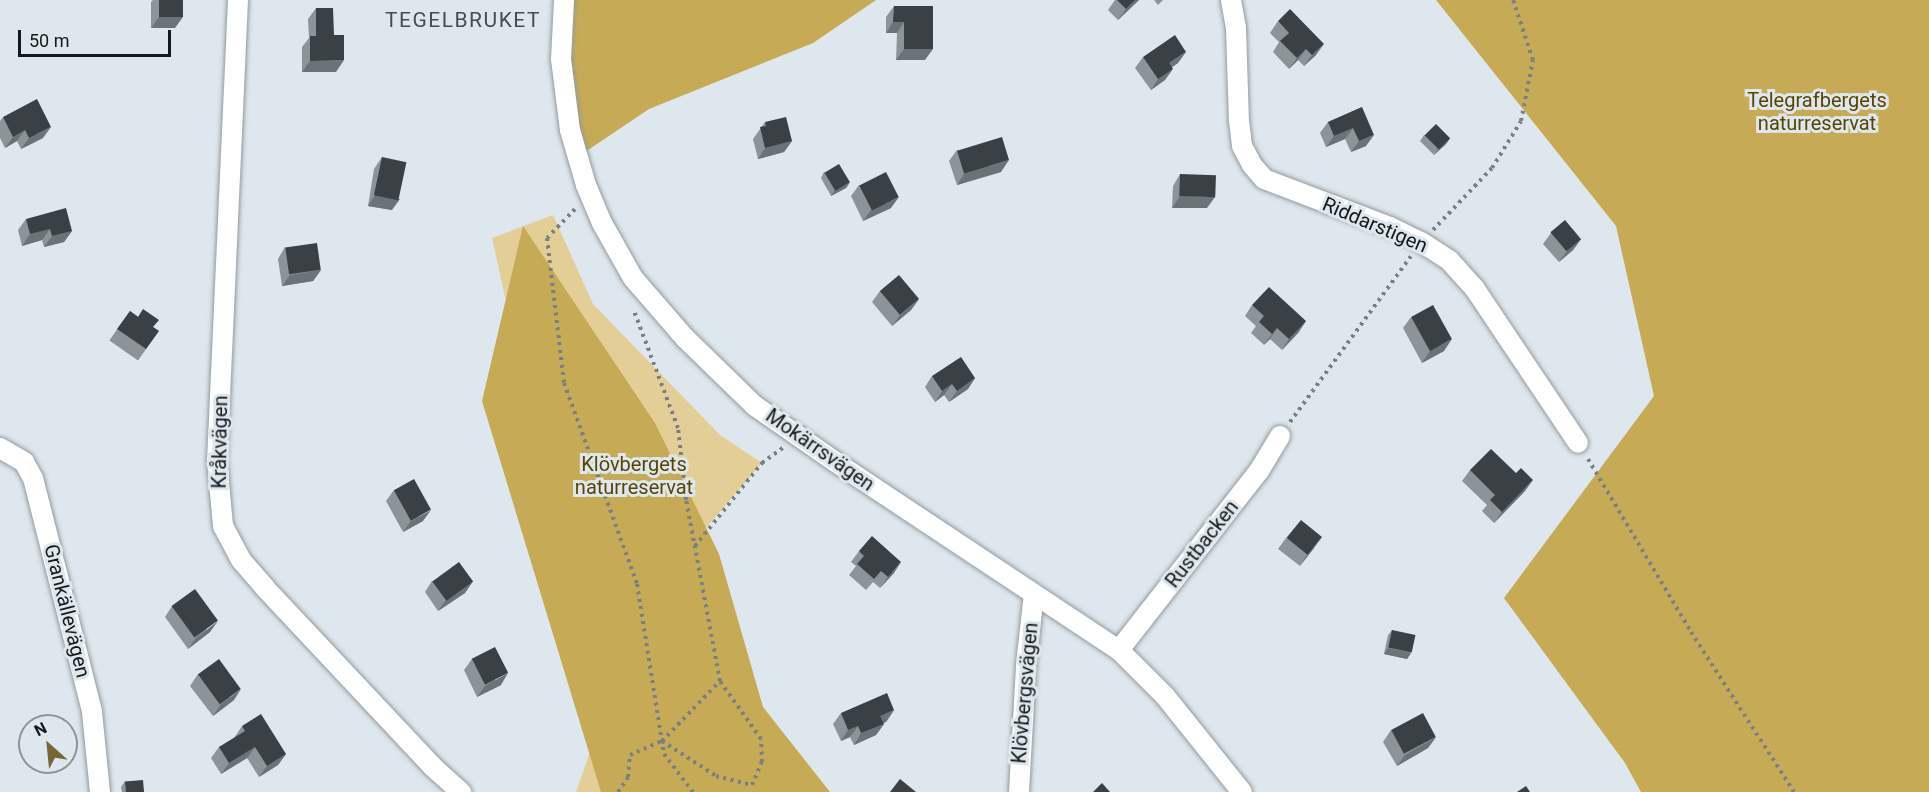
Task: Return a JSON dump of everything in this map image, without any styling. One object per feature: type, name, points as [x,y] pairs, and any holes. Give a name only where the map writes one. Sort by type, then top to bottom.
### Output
[{"type":"street","name":"Kråkvägen","points":[[238,0],[217,461],[223,526],[241,560],[265,588],[433,767],[461,792]]},
{"type":"street","name":"Mokärrsvägen","points":[[564,0],[561,59],[570,130],[590,194],[618,255],[645,292],[685,338],[755,406],[1119,650],[1165,696],[1242,792]]},
{"type":"street","name":"Riddarstigen","points":[[1231,0],[1236,28],[1242,146],[1252,165],[1264,179],[1274,184],[1390,227],[1421,242],[1449,260],[1475,290],[1578,443]]},
{"type":"street","name":"Rustbacken","points":[[1119,650],[1259,471],[1280,436]]},
{"type":"street","name":"Grankällevägen","points":[[0,448],[24,462],[33,478],[92,712],[100,792]]},
{"type":"street","name":"Klövbergsvägen","points":[[1019,792],[1026,665],[1034,594]]},
{"type":"path","points":[[1280,436],[1421,242],[1492,168],[1521,122],[1533,60],[1513,0]]},
{"type":"path","points":[[590,194],[547,238],[564,383],[637,584],[664,754],[693,792]]},
{"type":"path","points":[[645,292],[633,309],[678,428],[695,547],[720,681],[761,739],[762,762],[752,785],[716,776],[662,741]]},
{"type":"path","points":[[695,547],[762,463],[799,437]]},
{"type":"path","points":[[1578,443],[1690,632],[1794,792]]},
{"type":"path","points":[[618,792],[628,777],[630,755],[662,741],[720,681]]},
{"type":"green space","points":[[568,0],[876,0],[813,43],[649,109],[588,150],[580,151],[567,33]]},
{"type":"green space","name":"Telegrafbergets naturreservat","points":[[1436,0],[1929,0],[1929,792],[1641,792],[1625,763],[1504,598],[1654,396],[1616,226]]},
{"type":"green space","name":"Klövbergets naturreservat","points":[[553,215],[593,304],[720,435],[762,463],[690,546],[770,792],[576,792],[600,724],[492,238]]},
{"type":"green space","name":"Klövbergets naturreservat","points":[[523,226],[655,423],[719,554],[763,707],[830,792],[601,792],[482,401]]},
{"type":"building","points":[[159,0],[183,0],[183,17],[159,17]]},
{"type":"building","points":[[1117,0],[1135,0],[1126,9]]},
{"type":"building","points":[[894,6],[933,6],[933,49],[904,49],[904,22],[893,22]]},
{"type":"building","points":[[316,8],[333,8],[334,35],[344,35],[344,60],[310,61],[310,36],[316,36]]},
{"type":"building","points":[[1290,9],[1324,44],[1312,55],[1306,49],[1297,58],[1280,41],[1289,33],[1278,21]]},
{"type":"building","points":[[1175,35],[1186,52],[1169,63],[1173,69],[1158,79],[1143,57]]},
{"type":"building","points":[[37,99],[51,127],[29,138],[25,130],[13,137],[3,117]]},
{"type":"building","points":[[1362,107],[1374,135],[1359,141],[1353,128],[1334,136],[1328,122]]},
{"type":"building","points":[[786,117],[792,141],[765,148],[760,127],[766,126],[765,122]]},
{"type":"building","points":[[1436,124],[1450,138],[1439,149],[1425,135]]},
{"type":"building","points":[[1002,137],[1009,160],[964,174],[957,151]]},
{"type":"building","points":[[382,157],[406,162],[398,200],[374,195]]},
{"type":"building","points":[[839,164],[850,182],[835,191],[824,173]]},
{"type":"building","points":[[886,172],[899,197],[872,211],[859,186]]},
{"type":"building","points":[[1180,174],[1216,175],[1215,197],[1179,196]]},
{"type":"building","points":[[66,208],[72,231],[52,236],[50,229],[30,234],[26,219]]},
{"type":"building","points":[[1565,220],[1581,239],[1567,251],[1550,232]]},
{"type":"building","points":[[317,243],[321,270],[289,274],[285,247]]},
{"type":"building","points":[[899,275],[919,299],[900,315],[880,291]]},
{"type":"building","points":[[1269,287],[1306,321],[1289,339],[1277,328],[1272,334],[1259,322],[1264,316],[1252,305]]},
{"type":"building","points":[[1433,305],[1452,339],[1430,351],[1411,317]]},
{"type":"building","points":[[143,309],[159,320],[153,327],[159,331],[146,349],[117,329],[130,311],[138,317]]},
{"type":"building","points":[[961,357],[975,378],[957,391],[952,384],[942,391],[932,376]]},
{"type":"building","points":[[1491,449],[1516,473],[1521,468],[1533,480],[1502,512],[1490,500],[1495,495],[1470,470]]},
{"type":"building","points":[[414,479],[431,510],[411,521],[394,490]]},
{"type":"building","points":[[1301,520],[1322,537],[1308,555],[1287,538]]},
{"type":"building","points":[[872,536],[901,562],[888,577],[881,571],[874,579],[857,564],[864,556],[859,551]]},
{"type":"building","points":[[459,562],[473,581],[446,601],[432,581]]},
{"type":"building","points":[[195,589],[218,621],[194,638],[172,606]]},
{"type":"building","points":[[1392,630],[1415,635],[1412,653],[1388,648]]},
{"type":"building","points":[[495,647],[508,673],[485,685],[472,659]]},
{"type":"building","points":[[219,659],[241,689],[220,704],[198,674]]},
{"type":"building","points":[[887,693],[894,710],[880,716],[884,724],[861,733],[858,726],[848,730],[841,713]]},
{"type":"building","points":[[1423,713],[1436,737],[1404,754],[1391,730]]},
{"type":"building","points":[[261,714],[286,754],[267,766],[255,747],[229,763],[219,747],[245,731],[242,726]]},
{"type":"building","points":[[900,779],[916,792],[890,792]]},
{"type":"building","points":[[143,780],[144,792],[126,792],[125,782]]},
{"type":"building","points":[[1102,783],[1110,792],[1093,792]]},
{"type":"building","points":[[1526,786],[1530,792],[1517,792]]},
{"type":"district","name":"TEGELBRUKET","points":[[463,20]]}]
